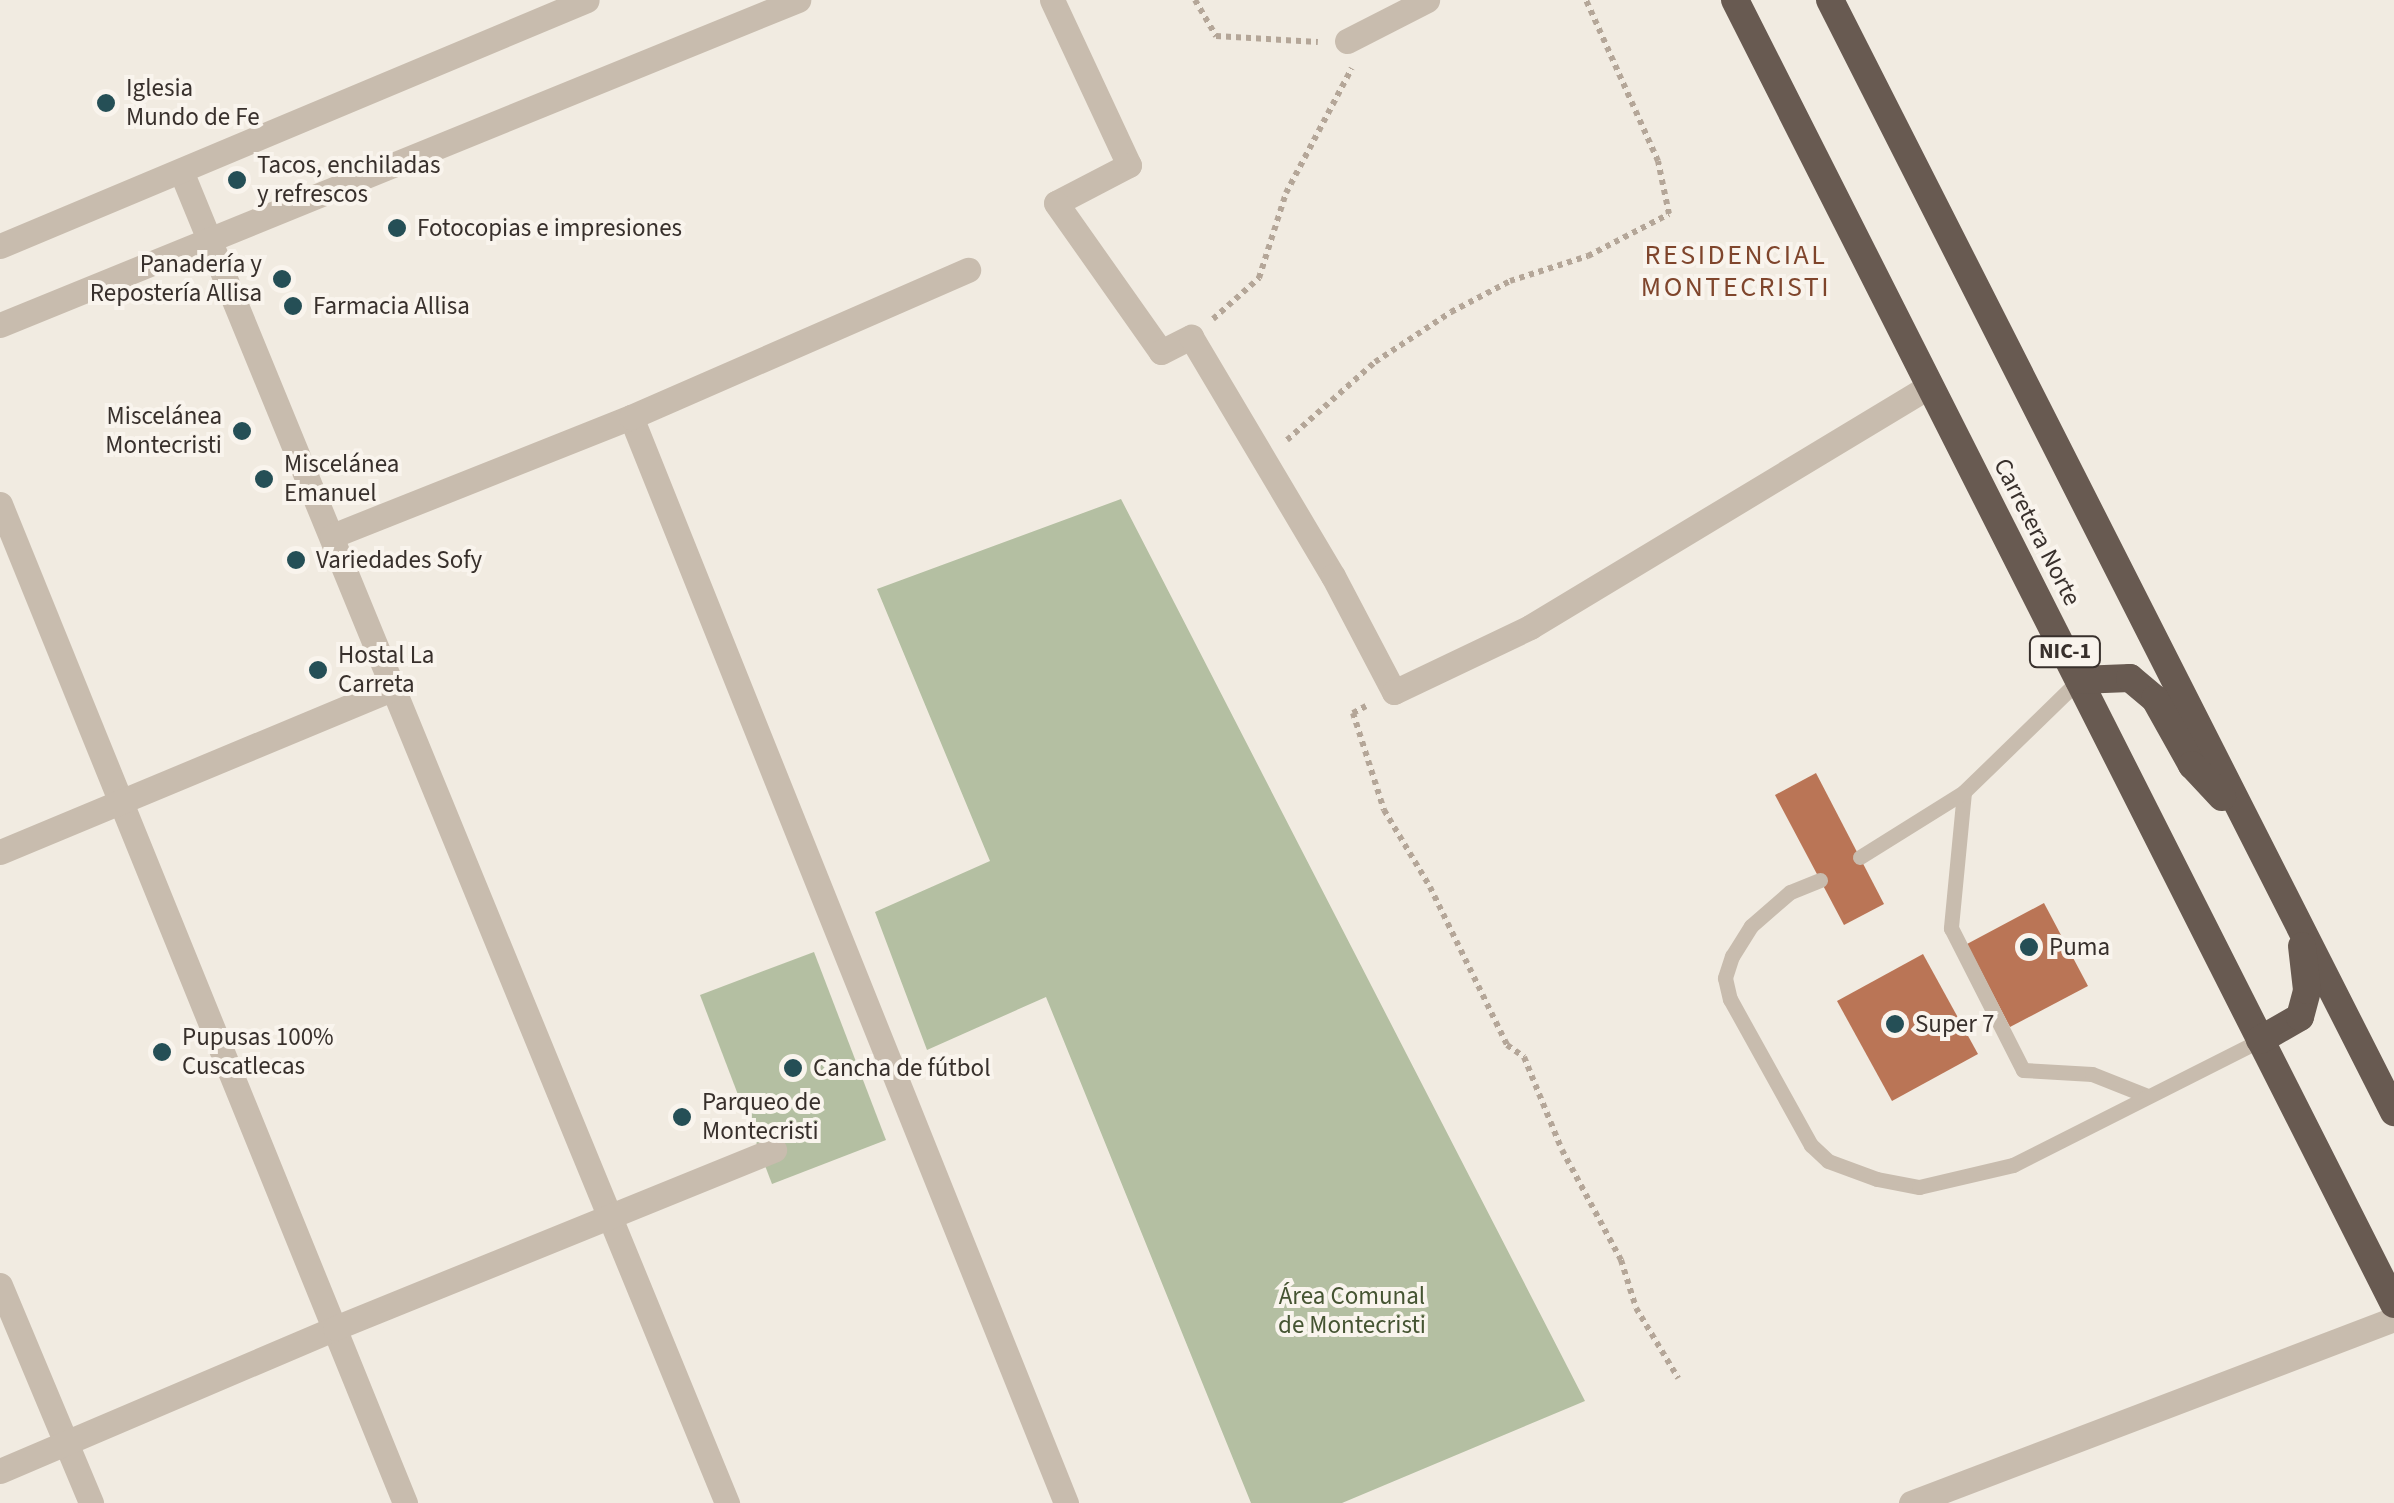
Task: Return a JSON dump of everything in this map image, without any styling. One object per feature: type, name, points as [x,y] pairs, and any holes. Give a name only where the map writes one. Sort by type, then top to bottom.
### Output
[{"type":"highway","name":"Carretera Norte","points":[[1735,0],[2394,1304]]},
{"type":"highway","points":[[1835,2],[2394,1112]]},
{"type":"highway","points":[[2079,680],[2130,678],[2155,699],[2192,765],[2244,820]]},
{"type":"highway","points":[[2260,1040],[2300,1017],[2307,990],[2300,928]]},
{"type":"street","points":[[0,246],[181,171],[552,7],[587,0]]},
{"type":"street","points":[[0,325],[798,0]]},
{"type":"street","points":[[1052,0],[1129,164],[1056,204],[1160,352],[1191,337],[1324,561],[1394,692],[1530,627],[1930,386]]},
{"type":"street","points":[[1347,41],[1427,0]]},
{"type":"street","points":[[181,171],[614,1218],[727,1503]]},
{"type":"street","points":[[332,536],[632,418],[968,270]]},
{"type":"street","points":[[632,418],[1066,1503]]},
{"type":"street","points":[[0,504],[124,801],[405,1503]]},
{"type":"street","points":[[0,852],[394,688]]},
{"type":"street","points":[[0,1470],[335,1328],[614,1218],[710,1171],[774,1150]]},
{"type":"street","points":[[0,1285],[91,1503]]},
{"type":"street","points":[[1911,1503],[2394,1320]]},
{"type":"lane","points":[[1860,857],[1964,792],[2079,680]]},
{"type":"lane","points":[[1964,792],[1951,928],[2023,1070],[2092,1074],[2144,1095]]},
{"type":"lane","points":[[1820,880],[1790,892],[1751,926],[1732,956],[1725,978],[1730,999],[1810,1144],[1828,1162],[1877,1179],[1918,1187],[2013,1165],[2144,1095],[2260,1040]]},
{"type":"path","points":[[1191,337],[1260,278],[1286,193],[1352,69],[1347,41],[1262,42],[1216,36],[1194,0]]},
{"type":"path","points":[[1264,462],[1375,362],[1451,312],[1510,281],[1588,256],[1669,214],[1658,161],[1586,0]]},
{"type":"path","points":[[1394,692],[1353,712],[1384,810],[1430,887],[1507,1045],[1524,1057],[1562,1150],[1622,1260],[1636,1308],[1678,1378]]},
{"type":"green space","name":"Área Comunal de Montecristi","points":[[1121,499],[1585,1401],[1342,1503],[1251,1503],[1046,997],[927,1050],[875,912],[990,861],[877,589]]},
{"type":"green space","name":"Cancha de fútbol","points":[[814,952],[886,1140],[772,1184],[700,995]]},
{"type":"building","points":[[1816,773],[1884,904],[1844,925],[1775,795]]},
{"type":"building","points":[[2044,903],[2088,986],[2010,1027],[1967,944]]},
{"type":"building","points":[[1923,954],[1978,1054],[1892,1101],[1837,1001]]},
{"type":"place","name":"Iglesia Mundo de Fe","points":[[106,103]]},
{"type":"place","name":"Tacos, enchiladas y refrescos","points":[[237,180]]},
{"type":"place","name":"Fotocopias e impresiones","points":[[397,228]]},
{"type":"place","name":"Panadería y Repostería Allisa","points":[[282,279]]},
{"type":"place","name":"Farmacia Allisa","points":[[293,306]]},
{"type":"place","name":"Miscelánea Montecristi","points":[[242,431]]},
{"type":"place","name":"Miscelánea Emanuel","points":[[264,479]]},
{"type":"place","name":"Variedades Sofy","points":[[296,560]]},
{"type":"place","name":"Hostal La Carreta","points":[[318,670]]},
{"type":"place","name":"Puma","points":[[2029,947]]},
{"type":"place","name":"Super 7","points":[[1895,1024]]},
{"type":"place","name":"Pupusas 100% Cuscatlecas","points":[[162,1052]]},
{"type":"place","name":"Cancha de fútbol","points":[[793,1068]]},
{"type":"place","name":"Parqueo de Montecristi","points":[[682,1117]]},
{"type":"district","name":"RESIDENCIAL MONTECRISTI","points":[[1736,271]]}]
